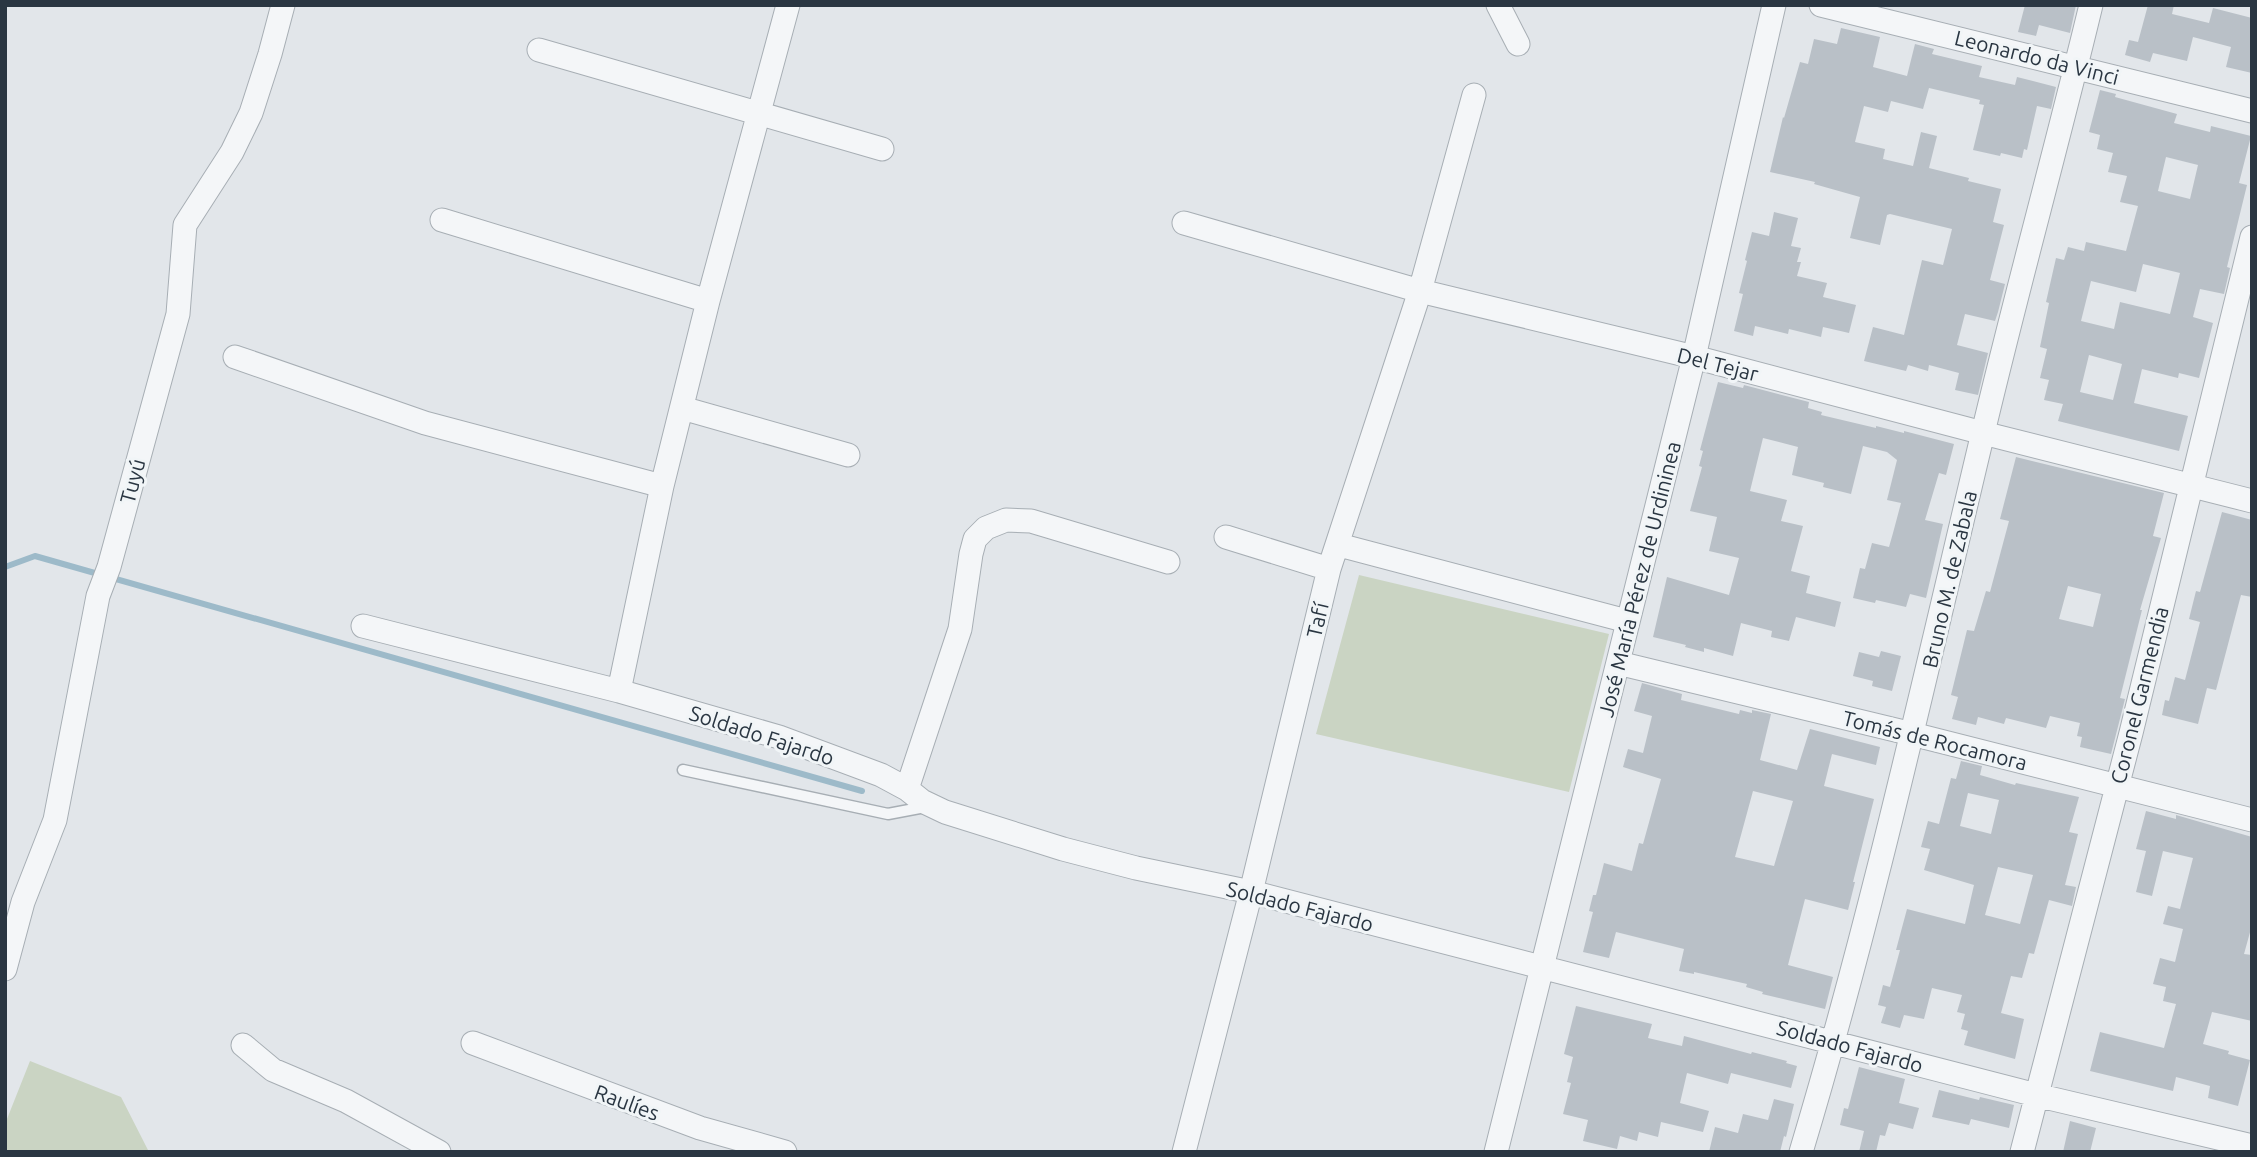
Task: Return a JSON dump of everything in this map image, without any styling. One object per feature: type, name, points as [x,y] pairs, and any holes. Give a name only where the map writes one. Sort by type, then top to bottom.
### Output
[{"type":"street","name":"Tuyú","points":[[5,970],[23,902],[55,820],[98,596],[109,567],[178,314],[185,225],[232,152],[251,113],[282,5]]},
{"type":"street","points":[[619,691],[662,486],[708,301],[788,5]]},
{"type":"street","points":[[1498,5],[1518,44]]},
{"type":"street","name":"José María Pérez de Urdininea","points":[[1496,1152],[1694,357],[1774,5]]},
{"type":"street","name":"Leonardo da Vinci","points":[[1821,5],[2252,111]]},
{"type":"street","name":"Bruno M. de Zabala","points":[[1801,1152],[1834,1042],[1912,734],[1983,433],[2091,5]]},
{"type":"street","points":[[539,50],[882,149]]},
{"type":"street","name":"Tafí","points":[[1184,1152],[1251,892],[1329,569],[1420,291],[1474,95]]},
{"type":"street","points":[[442,220],[708,301]]},
{"type":"street","name":"Del Tejar","points":[[1184,223],[1420,291],[1694,357],[2252,501]]},
{"type":"street","name":"Coronel Garmendia","points":[[2022,1152],[2252,237]]},
{"type":"street","points":[[235,357],[425,423],[662,486]]},
{"type":"street","points":[[682,408],[848,455]]},
{"type":"street","points":[[907,789],[960,629],[975,539],[986,528],[1006,520],[1031,522],[1168,562]]},
{"type":"street","points":[[1226,537],[1329,569]]},
{"type":"street","points":[[1339,545],[1627,621]]},
{"type":"street","name":"Soldado Fajardo","points":[[363,626],[619,691],[779,737],[881,775],[945,812],[1063,849],[1136,868],[1251,892],[2036,1095],[2252,1146]]},
{"type":"street","name":"Tomás de Rocamora","points":[[1618,663],[2252,820]]},
{"type":"street","name":"Raulíes","points":[[473,1043],[688,1124],[785,1152]]},
{"type":"street","points":[[243,1045],[273,1070],[346,1101],[439,1152]]},
{"type":"lane","points":[[683,769],[888,814],[932,805]]},
{"type":"green space","points":[[1359,575],[1609,634],[1569,792],[1316,734]]},
{"type":"green space","points":[[30,1061],[121,1097],[149,1152],[5,1152],[5,1124]]},
{"type":"building","points":[[2025,5],[2076,5],[2070,33],[2039,25],[2036,36],[2018,32]]},
{"type":"building","points":[[2148,5],[2174,5],[2172,14],[2209,23],[2213,8],[2252,18],[2252,73],[2226,67],[2231,47],[2193,37],[2187,61],[2153,53],[2150,62],[2125,55],[2129,40],[2138,42]]},
{"type":"building","points":[[1841,28],[1880,37],[1873,67],[1907,76],[1915,44],[1934,49],[1932,54],[1982,66],[1979,77],[2015,85],[2017,77],[2056,87],[2051,109],[2037,106],[2027,150],[2024,149],[2022,158],[1973,150],[1984,105],[1979,104],[1980,100],[1929,88],[1923,109],[1891,101],[1888,112],[1864,106],[1855,142],[1885,149],[1883,159],[1913,166],[1921,132],[1937,136],[1929,168],[2001,189],[1993,222],[2004,225],[1990,280],[2005,284],[1998,312],[1995,321],[1965,314],[1957,345],[1988,353],[1978,395],[1955,390],[1959,373],[1929,365],[1928,371],[1908,365],[1906,371],[1864,361],[1873,327],[1904,335],[1922,260],[1943,265],[1952,229],[1890,214],[1887,215],[1880,245],[1850,238],[1860,197],[1814,184],[1815,182],[1770,172],[1800,62],[1808,64],[1814,39],[1837,44]]},
{"type":"building","points":[[2100,90],[2116,94],[2115,97],[2177,114],[2174,123],[2210,132],[2211,126],[2251,136],[2239,183],[2247,185],[2227,267],[2230,268],[2224,294],[2200,289],[2193,317],[2213,323],[2199,378],[2179,373],[2178,378],[2142,369],[2134,403],[2188,416],[2179,451],[2058,421],[2063,404],[2044,400],[2049,380],[2040,378],[2047,349],[2040,347],[2056,258],[2064,260],[2068,247],[2084,251],[2086,242],[2126,251],[2138,206],[2120,202],[2127,176],[2108,172],[2113,153],[2097,149],[2100,135],[2089,132]],"holes":[[[2166,157],[2198,165],[2190,199],[2158,191]],[[2143,264],[2180,273],[2170,314],[2120,302],[2114,329],[2081,321],[2091,281],[2136,292]],[[2089,355],[2122,364],[2113,400],[2080,392]]]},
{"type":"building","points":[[1774,212],[1798,218],[1791,246],[1801,248],[1797,276],[1827,283],[1823,297],[1856,305],[1849,333],[1823,327],[1821,337],[1789,329],[1788,334],[1755,326],[1753,336],[1734,331],[1743,294],[1739,293],[1752,232],[1769,236]]},
{"type":"building","points":[[1718,382],[1743,388],[1744,385],[1809,402],[1808,408],[1822,412],[1821,415],[1954,444],[1946,475],[1939,473],[1925,520],[1943,524],[1926,598],[1910,594],[1906,607],[1853,598],[1860,568],[1865,569],[1872,543],[1889,547],[1901,503],[1887,500],[1897,460],[1887,452],[1863,446],[1851,494],[1823,487],[1824,483],[1792,475],[1798,447],[1763,438],[1750,491],[1787,500],[1781,521],[1803,526],[1791,571],[1810,576],[1806,593],[1841,602],[1835,627],[1796,617],[1789,641],[1771,637],[1772,631],[1741,623],[1733,656],[1704,648],[1704,652],[1653,637],[1667,577],[1729,595],[1739,558],[1709,551],[1717,517],[1690,511],[1702,467],[1699,466],[1703,451],[1700,450]]},
{"type":"building","points":[[2016,457],[2164,493],[2153,536],[2161,538],[2140,610],[2120,698],[2125,699],[2111,754],[2080,747],[2082,737],[2077,736],[2080,723],[2050,716],[2046,728],[2006,718],[2004,724],[1978,717],[1976,725],[1952,719],[1958,697],[1951,695],[1967,630],[1974,631],[1986,591],[1990,592],[2009,521],[2000,519]],"holes":[[[2068,586],[2101,594],[2093,627],[2059,619]]]},
{"type":"building","points":[[2222,512],[2252,520],[2252,597],[2241,595],[2216,690],[2207,688],[2198,724],[2162,715],[2175,677],[2185,680],[2200,622],[2189,619],[2196,591],[2200,592]]},
{"type":"building","points":[[1881,651],[1901,656],[1892,691],[1872,686],[1873,681],[1853,676],[1859,652],[1879,657]]},
{"type":"building","points":[[1642,683],[1682,694],[1681,700],[1739,714],[1740,710],[1752,713],[1752,710],[1771,714],[1760,760],[1797,770],[1810,729],[1880,747],[1876,765],[1832,754],[1824,786],[1874,799],[1848,910],[1805,899],[1788,965],[1833,977],[1825,1009],[1762,994],[1763,992],[1746,987],[1747,984],[1679,971],[1684,949],[1616,932],[1609,958],[1583,952],[1593,912],[1589,911],[1604,863],[1632,871],[1639,843],[1643,844],[1661,779],[1623,767],[1628,749],[1643,753],[1652,716],[1634,711]],"holes":[[[1753,791],[1793,801],[1774,866],[1735,857]]]},
{"type":"building","points":[[1961,761],[1982,766],[1980,775],[2015,785],[2016,783],[2079,797],[2069,832],[2078,834],[2065,885],[2076,887],[2072,906],[2049,900],[2034,954],[2029,953],[2022,978],[2011,976],[2001,1013],[2024,1019],[2015,1059],[1964,1045],[1968,1031],[1961,1029],[1965,1014],[1957,1012],[1962,995],[1932,988],[1924,1019],[1904,1015],[1900,1028],[1881,1023],[1886,1007],[1878,1005],[1883,985],[1890,987],[1907,909],[1965,924],[1974,885],[1924,870],[1930,849],[1921,847],[1928,821],[1939,824],[1951,778],[1956,779]],"holes":[[[1968,793],[1999,800],[1991,834],[1960,826]],[[1998,867],[2033,875],[2020,924],[1985,915]]]},
{"type":"building","points":[[2146,811],[2176,819],[2176,815],[2252,837],[2252,925],[2244,954],[2252,955],[2252,1021],[2212,1012],[2203,1044],[2250,1060],[2238,1106],[2208,1098],[2210,1086],[2176,1077],[2173,1091],[2090,1071],[2100,1032],[2164,1048],[2176,1004],[2163,1001],[2166,987],[2153,984],[2160,958],[2175,962],[2183,929],[2163,924],[2168,906],[2180,909],[2193,858],[2163,851],[2152,896],[2136,892],[2146,851],[2136,849]]},
{"type":"building","points":[[1576,1006],[1652,1024],[1648,1038],[1682,1046],[1684,1036],[1787,1061],[1786,1063],[1797,1066],[1791,1088],[1731,1073],[1728,1084],[1687,1073],[1680,1103],[1709,1111],[1703,1132],[1661,1122],[1658,1137],[1639,1132],[1637,1141],[1620,1136],[1617,1149],[1583,1141],[1588,1120],[1563,1114],[1571,1083],[1567,1082],[1573,1057],[1564,1054]]},
{"type":"building","points":[[1859,1067],[1905,1079],[1899,1103],[1919,1108],[1913,1129],[1889,1123],[1885,1136],[1880,1135],[1876,1152],[1859,1152],[1864,1131],[1840,1125],[1844,1108],[1848,1109]]},
{"type":"building","points":[[1939,1090],[2014,1105],[2009,1128],[1971,1119],[1969,1125],[1932,1117]]},
{"type":"building","points":[[1774,1099],[1794,1104],[1780,1152],[1709,1152],[1715,1127],[1738,1133],[1743,1114],[1768,1120]]},
{"type":"building","points":[[2070,1121],[2096,1128],[2090,1152],[2063,1152]]},
{"type":"waterway","points":[[5,567],[35,556],[862,791]]}]
